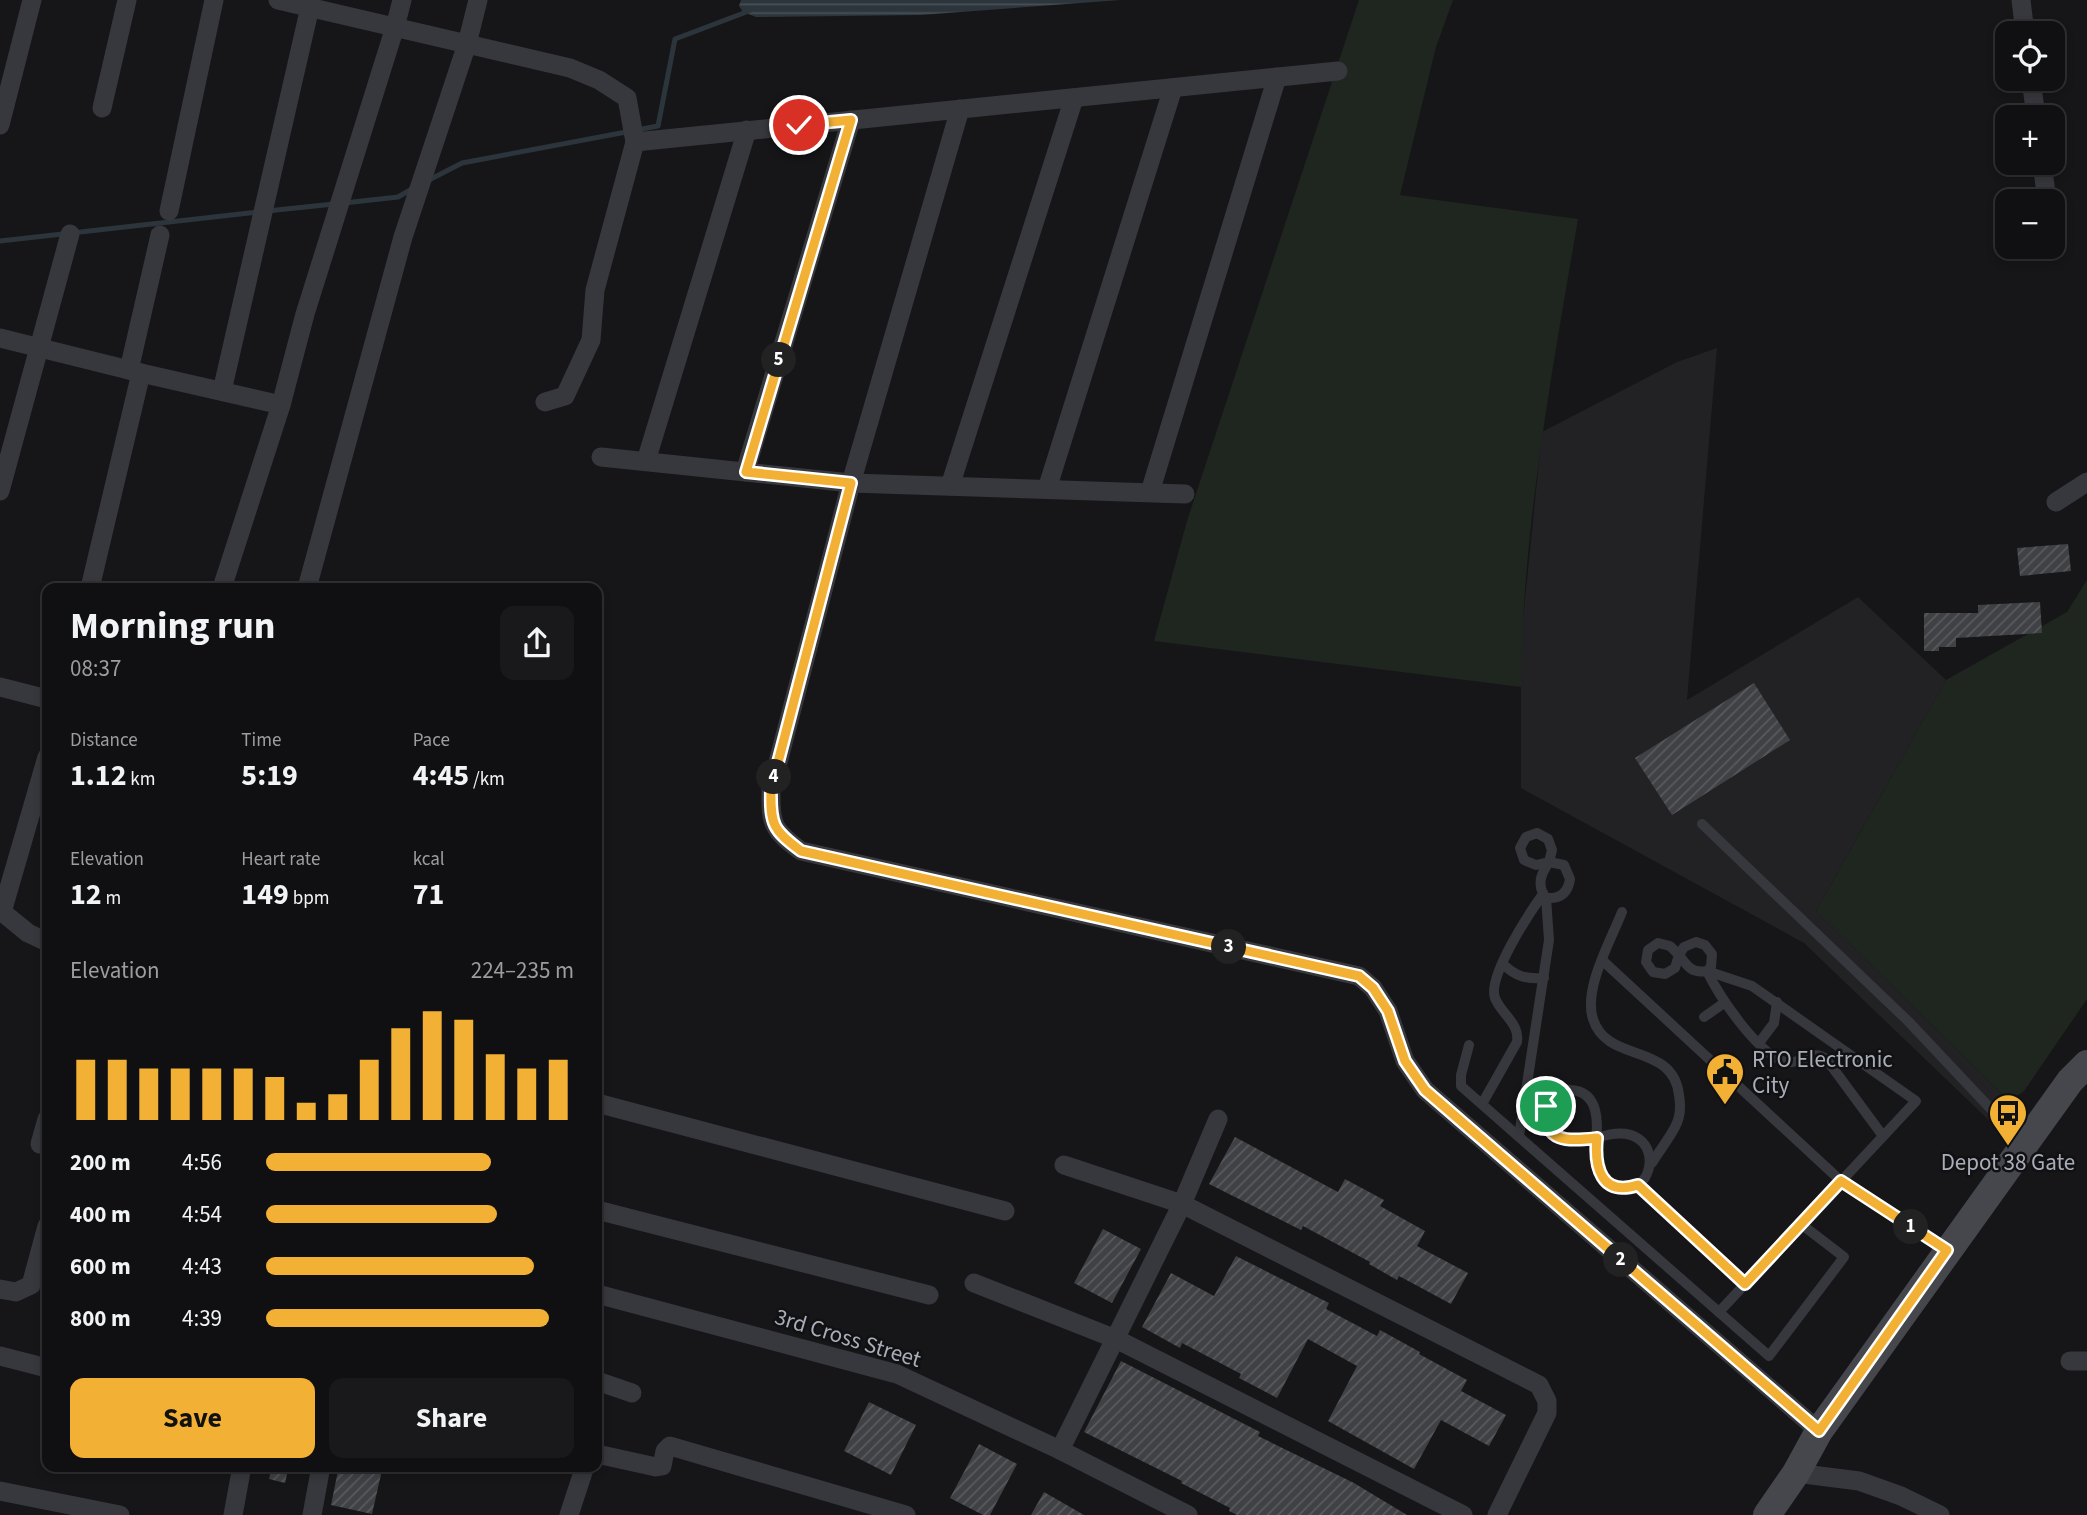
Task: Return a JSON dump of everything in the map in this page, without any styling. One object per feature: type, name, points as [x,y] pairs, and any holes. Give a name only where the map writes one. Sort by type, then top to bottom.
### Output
[{"type":"main road","points":[[1767,1515],[1796,1473],[1819,1431],[1947,1250],[2070,1081],[2087,1064]]},
{"type":"street","points":[[0,125],[32,0]]},
{"type":"street","points":[[102,108],[127,0]]},
{"type":"street","points":[[169,211],[214,0]]},
{"type":"street","points":[[278,0],[570,68],[600,80],[627,98],[635,142],[595,290],[591,340],[565,396],[545,402]]},
{"type":"street","points":[[224,583],[281,405],[305,314],[402,0]]},
{"type":"street","points":[[308,583],[403,237],[467,44],[478,0]]},
{"type":"street","points":[[2021,0],[2024,21]]},
{"type":"street","points":[[222,391],[310,7]]},
{"type":"street","points":[[635,142],[1338,71]]},
{"type":"street","points":[[1150,492],[1277,77]]},
{"type":"street","points":[[1046,489],[1173,88]]},
{"type":"street","points":[[950,486],[1074,98]]},
{"type":"street","points":[[960,109],[851,483],[771,789],[770,811],[779,834],[801,851],[1359,976],[1373,988],[1388,1011],[1405,1061],[1425,1090],[1819,1431]]},
{"type":"street","points":[[746,472],[851,120]]},
{"type":"street","points":[[646,461],[747,130]]},
{"type":"street","points":[[0,491],[70,234]]},
{"type":"street","points":[[91,583],[160,235]]},
{"type":"street","points":[[0,338],[37,349],[281,405]]},
{"type":"street","points":[[601,457],[851,483],[1185,494]]},
{"type":"street","points":[[2056,502],[2087,482]]},
{"type":"street","points":[[0,687],[42,698]]},
{"type":"street","points":[[42,774],[1,915],[42,940]]},
{"type":"street","points":[[602,1104],[1005,1211]]},
{"type":"street","points":[[1060,1450],[1182,1204],[1219,1119]]},
{"type":"street","points":[[40,1144],[42,1137]]},
{"type":"street","points":[[1064,1165],[1182,1204],[1539,1385],[1547,1401],[1547,1413],[1497,1515]]},
{"type":"street","points":[[602,1211],[929,1295]]},
{"type":"street","points":[[0,1289],[16,1292],[31,1285],[42,1261]]},
{"type":"street","points":[[974,1283],[1116,1339],[1463,1515]]},
{"type":"street","name":"3rd Cross Street","points":[[602,1295],[897,1374],[1060,1450],[1188,1515]]},
{"type":"street","points":[[0,1356],[42,1367]]},
{"type":"street","points":[[602,1383],[632,1393]]},
{"type":"street","points":[[602,1455],[656,1467],[662,1466],[670,1446],[906,1515]]},
{"type":"street","points":[[233,1515],[241,1472]]},
{"type":"street","points":[[312,1515],[320,1472]]},
{"type":"street","points":[[569,1515],[583,1472]]},
{"type":"street","points":[[1796,1473],[1860,1481],[1902,1496],[1940,1515]]},
{"type":"street","points":[[0,1491],[120,1515]]},
{"type":"lane","points":[[1702,824],[1908,1021],[2025,1144]]},
{"type":"lane","points":[[1519,1136],[1549,940],[1545,896],[1540,886],[1541,875],[1549,862],[1564,865],[1570,879],[1569,885],[1562,895],[1555,898],[1545,896]]},
{"type":"lane","points":[[1482,1104],[1517,1042],[1516,1027],[1496,999],[1494,981],[1523,922],[1545,896]]},
{"type":"lane","points":[[1622,912],[1594,984],[1591,1003],[1593,1019],[1604,1039],[1656,1060],[1670,1069],[1677,1083],[1680,1099],[1676,1126],[1651,1163],[1647,1176],[1638,1185],[1618,1188],[1606,1181],[1599,1172],[1595,1159],[1597,1138],[1597,1117],[1593,1101],[1580,1091],[1566,1090],[1553,1095],[1546,1106],[1545,1119],[1553,1134],[1562,1140],[1597,1138],[1618,1134],[1640,1139],[1650,1152],[1651,1163]]},
{"type":"lane","points":[[1707,971],[1711,967],[1712,954],[1705,945],[1689,944],[1679,955],[1689,968],[1752,986],[1916,1101],[1719,1312]]},
{"type":"lane","points":[[1602,960],[1841,1181],[1947,1250]]},
{"type":"lane","points":[[1503,964],[1514,974],[1527,979],[1544,978]]},
{"type":"lane","points":[[1707,971],[1724,1003],[1771,1055],[1786,1062],[1794,1062],[1814,1054],[1822,1055],[1835,1068],[1883,1136]]},
{"type":"lane","points":[[1759,1043],[1773,1023],[1777,1002]]},
{"type":"lane","points":[[1704,1017],[1724,1003]]},
{"type":"lane","points":[[1469,1045],[1461,1075],[1461,1086],[1769,1356],[1844,1258],[1801,1224]]},
{"type":"lane","points":[[1638,1185],[1745,1284]]},
{"type":"shaded area","points":[[741,0],[1120,0],[920,15],[756,17],[743,12],[739,6]]},
{"type":"shaded area","points":[[1359,0],[1453,0],[1436,47],[1400,195],[1578,219],[1540,452],[1527,570],[1521,687],[1154,641],[1187,521]]},
{"type":"shaded area","points":[[1717,348],[1687,700],[1858,597],[1946,680],[1816,911],[2009,1101],[1997,1128],[1804,943],[1521,788],[1521,639],[1542,432],[1677,362]]},
{"type":"shaded area","points":[[2087,580],[2087,999],[2024,1091],[2009,1101],[1816,911],[1946,680],[2067,612]]},
{"type":"building","points":[[2068,544],[2071,571],[2020,576],[2017,548]]},
{"type":"building","points":[[2040,602],[2042,633],[1956,638],[1956,647],[1939,647],[1939,651],[1924,651],[1924,613],[1978,613],[1978,605]]},
{"type":"building","points":[[1754,683],[1790,740],[1672,815],[1635,758]]},
{"type":"building","points":[[1235,1137],[1338,1192],[1345,1179],[1384,1200],[1380,1206],[1425,1231],[1417,1246],[1468,1273],[1451,1304],[1399,1276],[1397,1280],[1369,1264],[1370,1262],[1303,1226],[1301,1230],[1209,1184]]},
{"type":"building","points":[[1103,1229],[1141,1249],[1112,1303],[1074,1283]]},
{"type":"building","points":[[1236,1256],[1329,1303],[1326,1309],[1377,1336],[1380,1330],[1467,1380],[1461,1391],[1506,1415],[1489,1446],[1441,1420],[1414,1469],[1328,1421],[1357,1366],[1308,1339],[1277,1398],[1239,1378],[1241,1374],[1182,1343],[1180,1348],[1142,1327],[1171,1273],[1214,1296]]},
{"type":"building","points":[[1121,1361],[1260,1432],[1258,1436],[1354,1483],[1407,1515],[1237,1515],[1229,1511],[1230,1508],[1181,1483],[1182,1481],[1084,1432]]},
{"type":"building","points":[[869,1402],[916,1425],[891,1475],[844,1451]]},
{"type":"building","points":[[979,1444],[1017,1464],[990,1515],[983,1515],[950,1498]]},
{"type":"building","points":[[271,1472],[288,1472],[285,1483],[269,1479]]},
{"type":"building","points":[[338,1472],[382,1472],[372,1514],[331,1505]]},
{"type":"building","points":[[1044,1492],[1084,1515],[1031,1515]]},
{"type":"waterway","points":[[427,181],[462,163],[658,126],[675,39],[749,11]]},
{"type":"waterway","points":[[344,203],[398,197],[412,189]]},
{"type":"waterway","points":[[267,211],[334,204]]},
{"type":"waterway","points":[[0,241],[258,212]]},
{"type":"place","name":"RTO Electronic City","points":[[1725,1106]]},
{"type":"place","name":"Depot 38 Gate","points":[[2008,1147]]},
{"type":"route","points":[[799,125],[851,120],[746,472],[851,483],[771,789],[770,811],[779,834],[801,851],[1359,976],[1373,988],[1388,1011],[1405,1061],[1412,1075],[1425,1090],[1819,1431],[1947,1250],[1841,1181],[1745,1284],[1638,1185],[1618,1188],[1606,1181],[1599,1172],[1595,1159],[1597,1138],[1562,1140],[1553,1134],[1545,1119],[1546,1106]]}]
